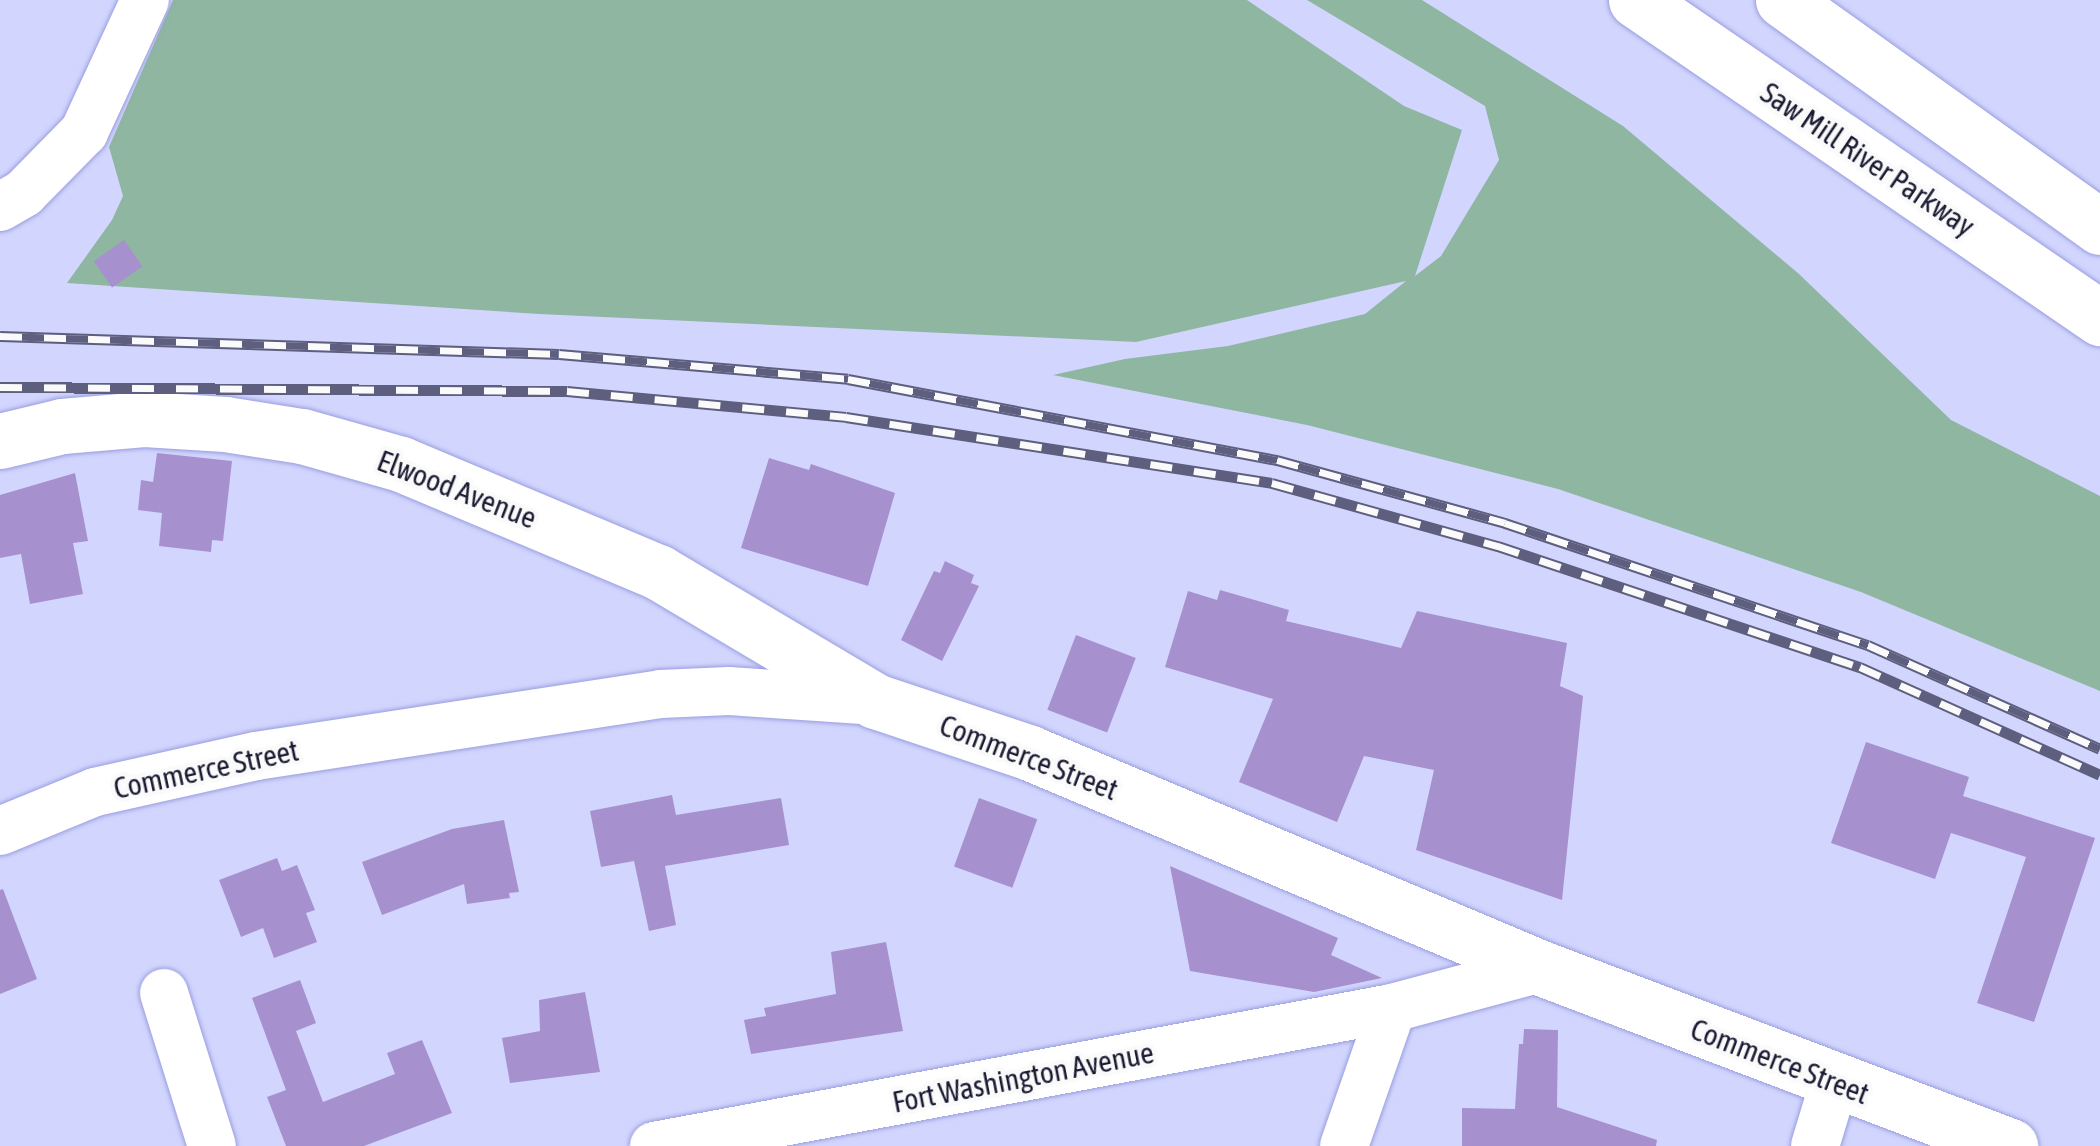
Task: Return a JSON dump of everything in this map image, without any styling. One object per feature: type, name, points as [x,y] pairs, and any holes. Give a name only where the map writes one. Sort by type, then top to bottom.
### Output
[{"type":"main road","name":"Saw Mill River Parkway","points":[[1636,0],[2100,318]]},
{"type":"main road","points":[[1783,0],[2100,227]]},
{"type":"main road","name":"Elwood Avenue","points":[[0,441],[62,426],[144,418],[224,424],[302,436],[401,464],[658,572],[875,701]]},
{"type":"main road","name":"Commerce Street","points":[[875,701],[1030,752],[1541,968],[1834,1083],[2010,1146]]},
{"type":"street","points":[[0,207],[24,193],[84,132],[145,0]]},
{"type":"street","name":"Commerce Street","points":[[0,832],[95,792],[256,756],[660,694],[747,691],[875,701]]},
{"type":"street","name":"Fort Washington Avenue","points":[[654,1146],[1392,1008],[1541,968]]},
{"type":"street","points":[[164,993],[212,1146]]},
{"type":"street","points":[[1344,1146],[1392,1008]]},
{"type":"street","points":[[1815,1146],[1834,1083]]},
{"type":"green space","points":[[173,0],[1247,0],[1404,106],[1462,130],[1415,276],[1441,256],[1499,160],[1485,106],[1307,0],[1422,0],[1623,126],[1799,274],[1951,420],[2100,496],[2100,691],[1861,592],[1558,489],[1307,425],[1053,375],[1125,359],[1228,346],[1365,314],[1406,281],[1136,342],[539,314],[67,283],[112,220],[123,196],[109,147]]},
{"type":"building","points":[[124,240],[142,266],[112,287],[94,261]]},
{"type":"building","points":[[157,453],[232,461],[223,541],[212,540],[211,552],[159,546],[162,513],[138,510],[141,480],[153,482]]},
{"type":"building","points":[[769,458],[809,470],[811,464],[895,493],[868,586],[741,548]]},
{"type":"building","points":[[75,473],[88,541],[73,543],[83,594],[30,604],[21,554],[0,558],[0,495]]},
{"type":"building","points":[[945,561],[974,575],[971,583],[979,586],[942,661],[901,640],[934,571],[940,573]]},
{"type":"building","points":[[1220,590],[1289,610],[1286,621],[1401,648],[1417,611],[1567,643],[1560,686],[1583,696],[1562,900],[1416,850],[1434,770],[1364,756],[1337,822],[1239,782],[1273,699],[1165,667],[1188,591],[1217,600]]},
{"type":"building","points":[[1076,635],[1136,658],[1107,733],[1047,710]]},
{"type":"building","points":[[1866,742],[1969,777],[1963,796],[2095,838],[2034,1022],[1977,1003],[2026,857],[1951,833],[1935,879],[1831,843]]},
{"type":"building","points":[[672,795],[676,815],[781,798],[789,845],[665,866],[676,925],[649,931],[634,861],[601,867],[590,811]]},
{"type":"building","points":[[979,798],[1037,819],[1012,888],[954,867]]},
{"type":"building","points":[[504,820],[519,892],[509,893],[510,898],[467,904],[464,884],[382,915],[362,862],[452,829]]},
{"type":"building","points":[[277,858],[282,871],[297,865],[315,910],[306,913],[317,942],[274,958],[263,928],[241,937],[219,880]]},
{"type":"building","points":[[1170,866],[1338,938],[1331,955],[1382,978],[1314,992],[1190,971]]},
{"type":"building","points":[[3,889],[37,979],[0,994],[0,890]]},
{"type":"building","points":[[886,942],[903,1031],[751,1054],[744,1020],[766,1016],[764,1008],[836,994],[831,952]]},
{"type":"building","points":[[300,980],[316,1023],[296,1031],[323,1102],[395,1074],[387,1053],[422,1040],[452,1113],[364,1146],[286,1146],[267,1097],[286,1090],[252,998]]},
{"type":"building","points":[[585,992],[600,1072],[510,1083],[502,1038],[540,1031],[539,1000]]},
{"type":"building","points":[[1524,1029],[1558,1030],[1557,1107],[1657,1140],[1656,1146],[1462,1146],[1462,1108],[1515,1109],[1519,1044],[1523,1044]]},
{"type":"railway","points":[[0,336],[559,354],[848,379],[1277,460],[1505,523],[1868,645],[2100,749]]},
{"type":"railway","points":[[0,387],[567,391],[846,417],[1272,483],[1498,546],[1860,667],[2100,775]]}]
